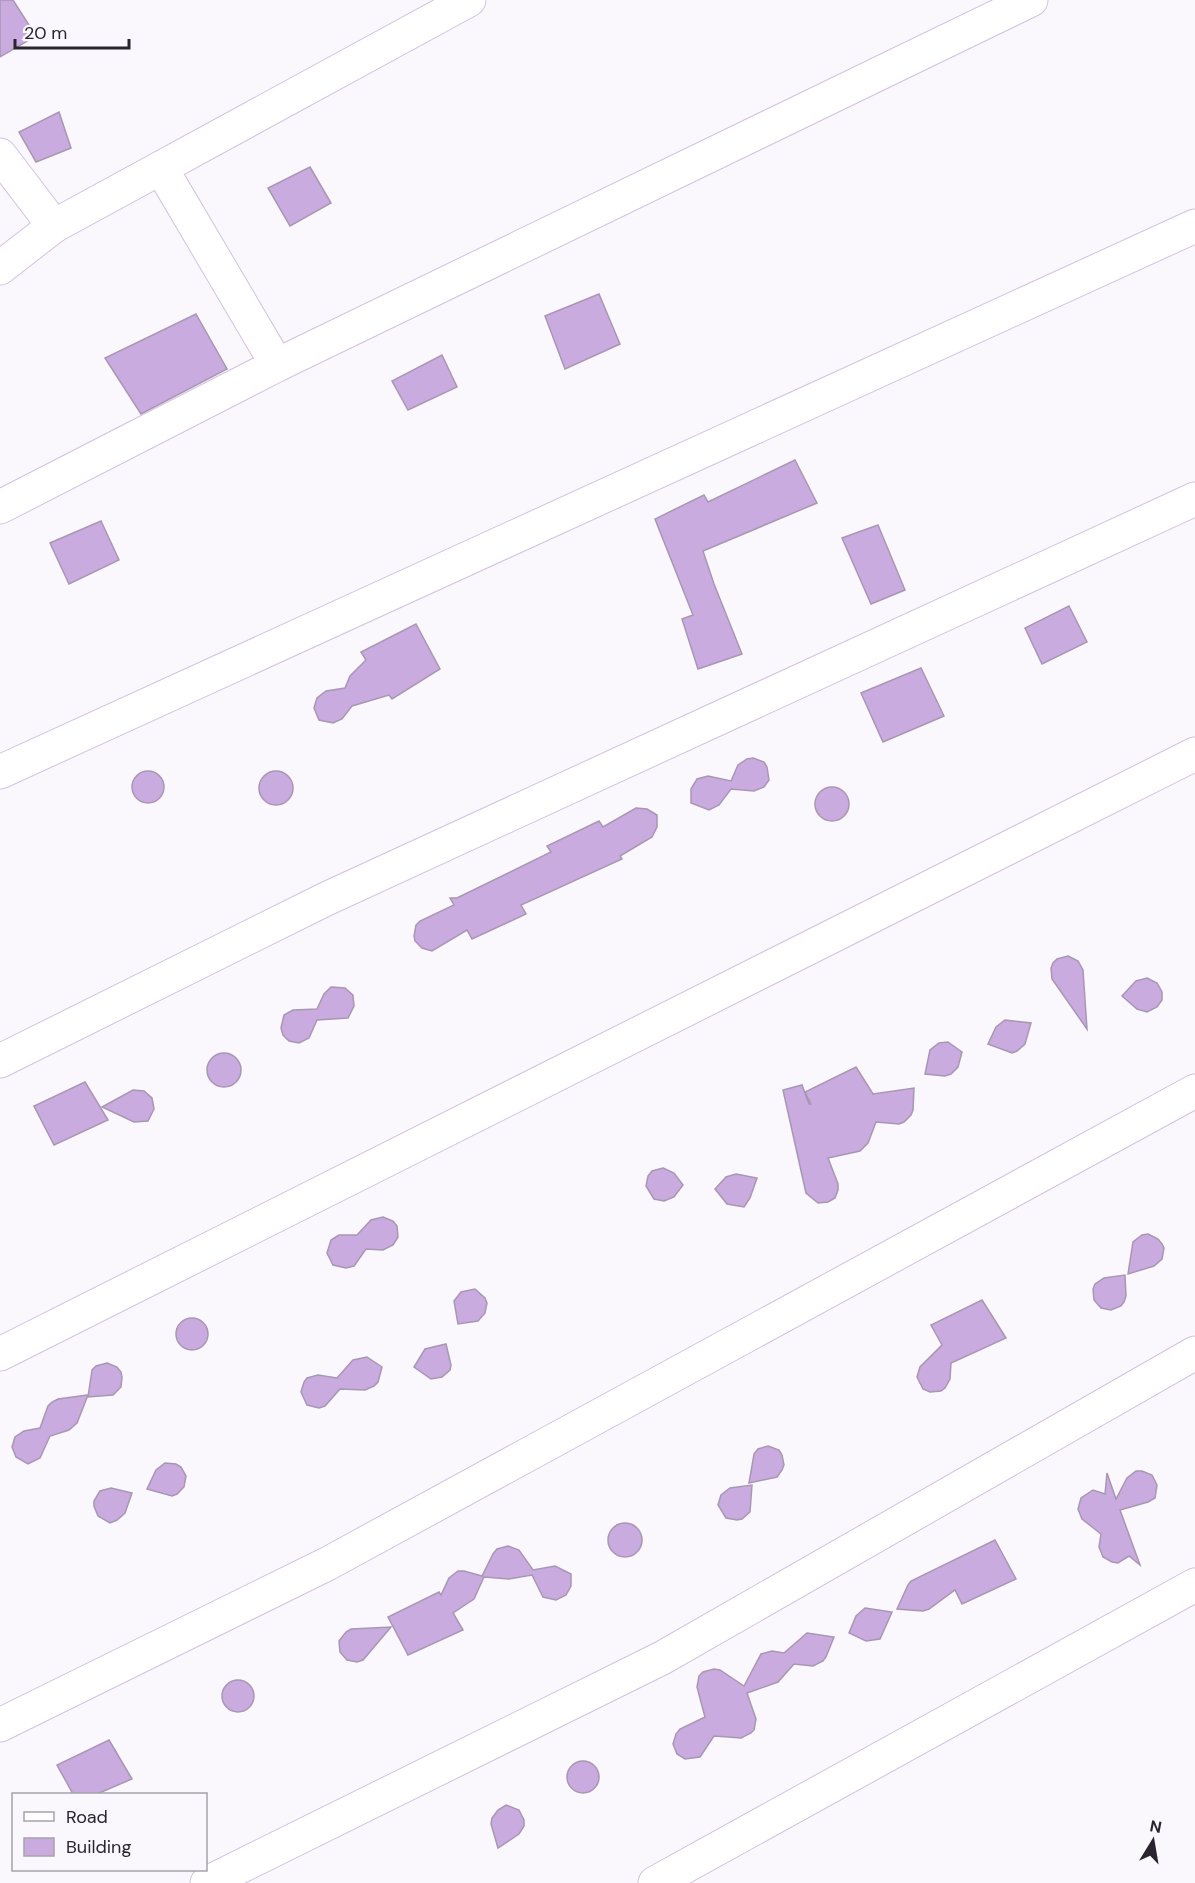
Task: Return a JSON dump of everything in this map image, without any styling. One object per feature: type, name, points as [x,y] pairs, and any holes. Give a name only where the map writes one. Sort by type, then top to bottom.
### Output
[{"type":"street","points":[[0,268],[54,226],[469,0]]},
{"type":"street","points":[[0,507],[277,365],[1031,0]]},
{"type":"street","points":[[0,155],[54,226]]},
{"type":"street","points":[[161,168],[277,365]]},
{"type":"street","points":[[0,772],[1195,226]]},
{"type":"street","points":[[0,1061],[326,899],[1195,499]]},
{"type":"street","points":[[0,1354],[1195,754]]},
{"type":"street","points":[[0,1725],[327,1564],[1195,1091]]},
{"type":"street","points":[[207,1883],[662,1658],[1195,1353]]},
{"type":"street","points":[[655,1883],[1195,1585]]},
{"type":"building","points":[[0,0],[13,0],[36,36],[0,57]]},
{"type":"building","points":[[59,112],[71,148],[36,162],[19,132]]},
{"type":"building","points":[[310,167],[331,203],[290,226],[268,188]]},
{"type":"building","points":[[599,294],[620,344],[565,369],[545,316]]},
{"type":"building","points":[[196,314],[227,369],[141,414],[105,358]]},
{"type":"building","points":[[442,355],[457,387],[408,410],[392,381]]},
{"type":"building","points":[[795,460],[817,503],[703,551],[742,654],[698,669],[682,619],[693,615],[655,519],[704,495],[708,502]]},
{"type":"building","points":[[101,521],[119,560],[69,584],[50,543]]},
{"type":"building","points":[[878,525],[905,590],[871,604],[842,538]]},
{"type":"building","points":[[1069,606],[1087,642],[1042,664],[1025,628]]},
{"type":"building","points":[[416,624],[440,669],[392,699],[389,695],[352,706],[342,719],[333,723],[319,720],[314,708],[317,698],[326,691],[345,688],[350,676],[366,660],[361,652]]},
{"type":"building","points":[[921,668],[944,716],[883,742],[861,693]]},
{"type":"building","points":[[753,758],[764,762],[767,767],[769,780],[764,787],[754,791],[731,789],[719,805],[709,810],[691,803],[691,789],[697,779],[708,776],[731,781],[738,765]]},
{"type":"building","points":[[148,771],[160,775],[164,787],[160,799],[148,803],[136,799],[132,787],[136,775]]},
{"type":"building","points":[[276,771],[288,776],[293,788],[288,800],[276,805],[264,800],[259,788],[264,776]]},
{"type":"building","points":[[832,787],[844,792],[849,804],[844,816],[832,821],[820,816],[815,804],[820,792]]},
{"type":"building","points":[[636,808],[647,809],[657,815],[657,827],[652,837],[620,856],[622,859],[521,905],[526,914],[472,939],[467,930],[432,951],[422,948],[415,941],[416,925],[454,905],[450,898],[457,898],[551,852],[547,846],[599,821],[603,827]]},
{"type":"building","points":[[1068,956],[1078,961],[1083,970],[1087,1029],[1052,979],[1053,963],[1057,959]]},
{"type":"building","points":[[1147,978],[1157,983],[1162,992],[1162,1000],[1157,1007],[1147,1012],[1137,1009],[1122,996],[1136,981]]},
{"type":"building","points":[[331,987],[345,988],[353,995],[354,1006],[348,1018],[317,1020],[309,1038],[299,1043],[289,1041],[283,1035],[281,1028],[284,1015],[293,1010],[317,1009],[324,994]]},
{"type":"building","points":[[1005,1020],[1031,1023],[1025,1044],[1012,1053],[988,1044],[996,1027]]},
{"type":"building","points":[[948,1042],[962,1052],[958,1067],[945,1076],[925,1074],[930,1050],[939,1043]]},
{"type":"building","points":[[224,1053],[236,1058],[241,1070],[236,1082],[224,1087],[212,1082],[207,1070],[212,1058]]},
{"type":"building","points":[[856,1067],[873,1094],[914,1088],[913,1110],[904,1122],[899,1124],[876,1122],[868,1143],[860,1151],[828,1158],[838,1190],[835,1198],[828,1202],[818,1203],[806,1193],[783,1090],[802,1085],[809,1104],[811,1104],[805,1092]]},
{"type":"building","points":[[85,1082],[108,1120],[54,1145],[34,1106]]},
{"type":"building","points":[[133,1090],[144,1091],[152,1098],[154,1109],[148,1121],[134,1122],[102,1107]]},
{"type":"building","points":[[663,1168],[674,1173],[683,1185],[674,1197],[664,1201],[654,1199],[646,1186],[648,1176],[652,1171]]},
{"type":"building","points":[[736,1174],[757,1178],[744,1207],[727,1204],[715,1189],[726,1177]]},
{"type":"building","points":[[383,1217],[393,1221],[397,1226],[398,1237],[393,1245],[383,1250],[366,1249],[354,1266],[346,1268],[333,1265],[327,1253],[331,1240],[339,1235],[357,1235],[371,1220]]},
{"type":"building","points":[[1148,1234],[1162,1244],[1164,1248],[1162,1259],[1154,1266],[1128,1274],[1133,1242],[1142,1235]]},
{"type":"building","points":[[1125,1275],[1124,1302],[1121,1306],[1111,1310],[1101,1308],[1094,1300],[1095,1284],[1104,1278]]},
{"type":"building","points":[[475,1289],[485,1298],[487,1303],[485,1313],[478,1321],[458,1324],[454,1301],[461,1292]]},
{"type":"building","points":[[982,1300],[1006,1338],[951,1363],[950,1379],[941,1391],[930,1392],[923,1389],[917,1377],[920,1367],[942,1345],[931,1325]]},
{"type":"building","points":[[192,1318],[204,1322],[208,1334],[204,1346],[192,1350],[180,1346],[176,1334],[180,1322]]},
{"type":"building","points":[[446,1344],[451,1365],[450,1370],[442,1377],[431,1379],[414,1367],[425,1349]]},
{"type":"building","points":[[367,1357],[382,1367],[378,1382],[374,1386],[365,1390],[340,1389],[325,1406],[319,1408],[307,1405],[301,1392],[307,1378],[318,1375],[337,1378],[353,1360]]},
{"type":"building","points":[[107,1363],[117,1367],[121,1372],[121,1387],[113,1395],[88,1397],[92,1370],[96,1366]]},
{"type":"building","points":[[88,1395],[77,1423],[69,1430],[50,1436],[40,1458],[28,1464],[16,1457],[12,1447],[15,1437],[24,1431],[40,1428],[48,1406],[52,1402]]},
{"type":"building","points":[[768,1446],[779,1450],[782,1455],[784,1465],[782,1470],[777,1477],[749,1483],[754,1454],[758,1449]]},
{"type":"building","points":[[165,1463],[181,1467],[186,1476],[184,1487],[172,1496],[147,1489],[156,1470]]},
{"type":"building","points":[[1136,1471],[1152,1475],[1157,1485],[1155,1498],[1120,1510],[1140,1565],[1129,1556],[1118,1563],[1112,1562],[1103,1557],[1099,1547],[1101,1534],[1082,1519],[1078,1509],[1081,1498],[1093,1490],[1105,1494],[1107,1473],[1116,1499],[1127,1478]]},
{"type":"building","points":[[752,1485],[750,1512],[742,1519],[726,1518],[718,1505],[721,1495],[730,1488]]},
{"type":"building","points":[[111,1488],[132,1493],[125,1513],[110,1523],[98,1516],[94,1501],[100,1491]]},
{"type":"building","points":[[625,1523],[637,1528],[642,1540],[637,1552],[625,1557],[613,1552],[608,1540],[613,1528]]},
{"type":"building","points":[[995,1540],[1016,1579],[962,1604],[955,1590],[923,1611],[897,1609],[911,1581]]},
{"type":"building","points":[[508,1546],[519,1550],[533,1570],[555,1566],[571,1574],[571,1586],[566,1595],[556,1600],[543,1597],[532,1575],[509,1579],[484,1577],[474,1599],[453,1613],[463,1630],[408,1655],[388,1617],[439,1592],[441,1595],[449,1578],[458,1571],[482,1576],[497,1549]]},
{"type":"building","points":[[865,1608],[892,1612],[880,1639],[866,1641],[849,1633],[856,1616]]},
{"type":"building","points":[[391,1627],[363,1660],[357,1662],[347,1660],[340,1652],[339,1641],[351,1629]]},
{"type":"building","points":[[807,1633],[834,1637],[826,1657],[813,1666],[794,1664],[778,1682],[747,1693],[756,1719],[754,1730],[751,1733],[741,1738],[714,1736],[700,1757],[685,1759],[677,1754],[673,1744],[676,1734],[680,1729],[705,1717],[697,1687],[699,1676],[703,1672],[720,1670],[744,1686],[761,1654],[772,1651],[784,1653]]},
{"type":"building","points":[[238,1680],[250,1684],[254,1696],[250,1708],[238,1712],[226,1708],[222,1696],[226,1684]]},
{"type":"building","points":[[109,1740],[132,1779],[99,1793],[72,1793],[57,1765]]},
{"type":"building","points":[[583,1761],[595,1765],[599,1777],[595,1789],[583,1793],[571,1789],[567,1777],[571,1765]]},
{"type":"building","points":[[506,1805],[519,1810],[524,1826],[519,1834],[498,1848],[491,1824],[492,1818]]}]
